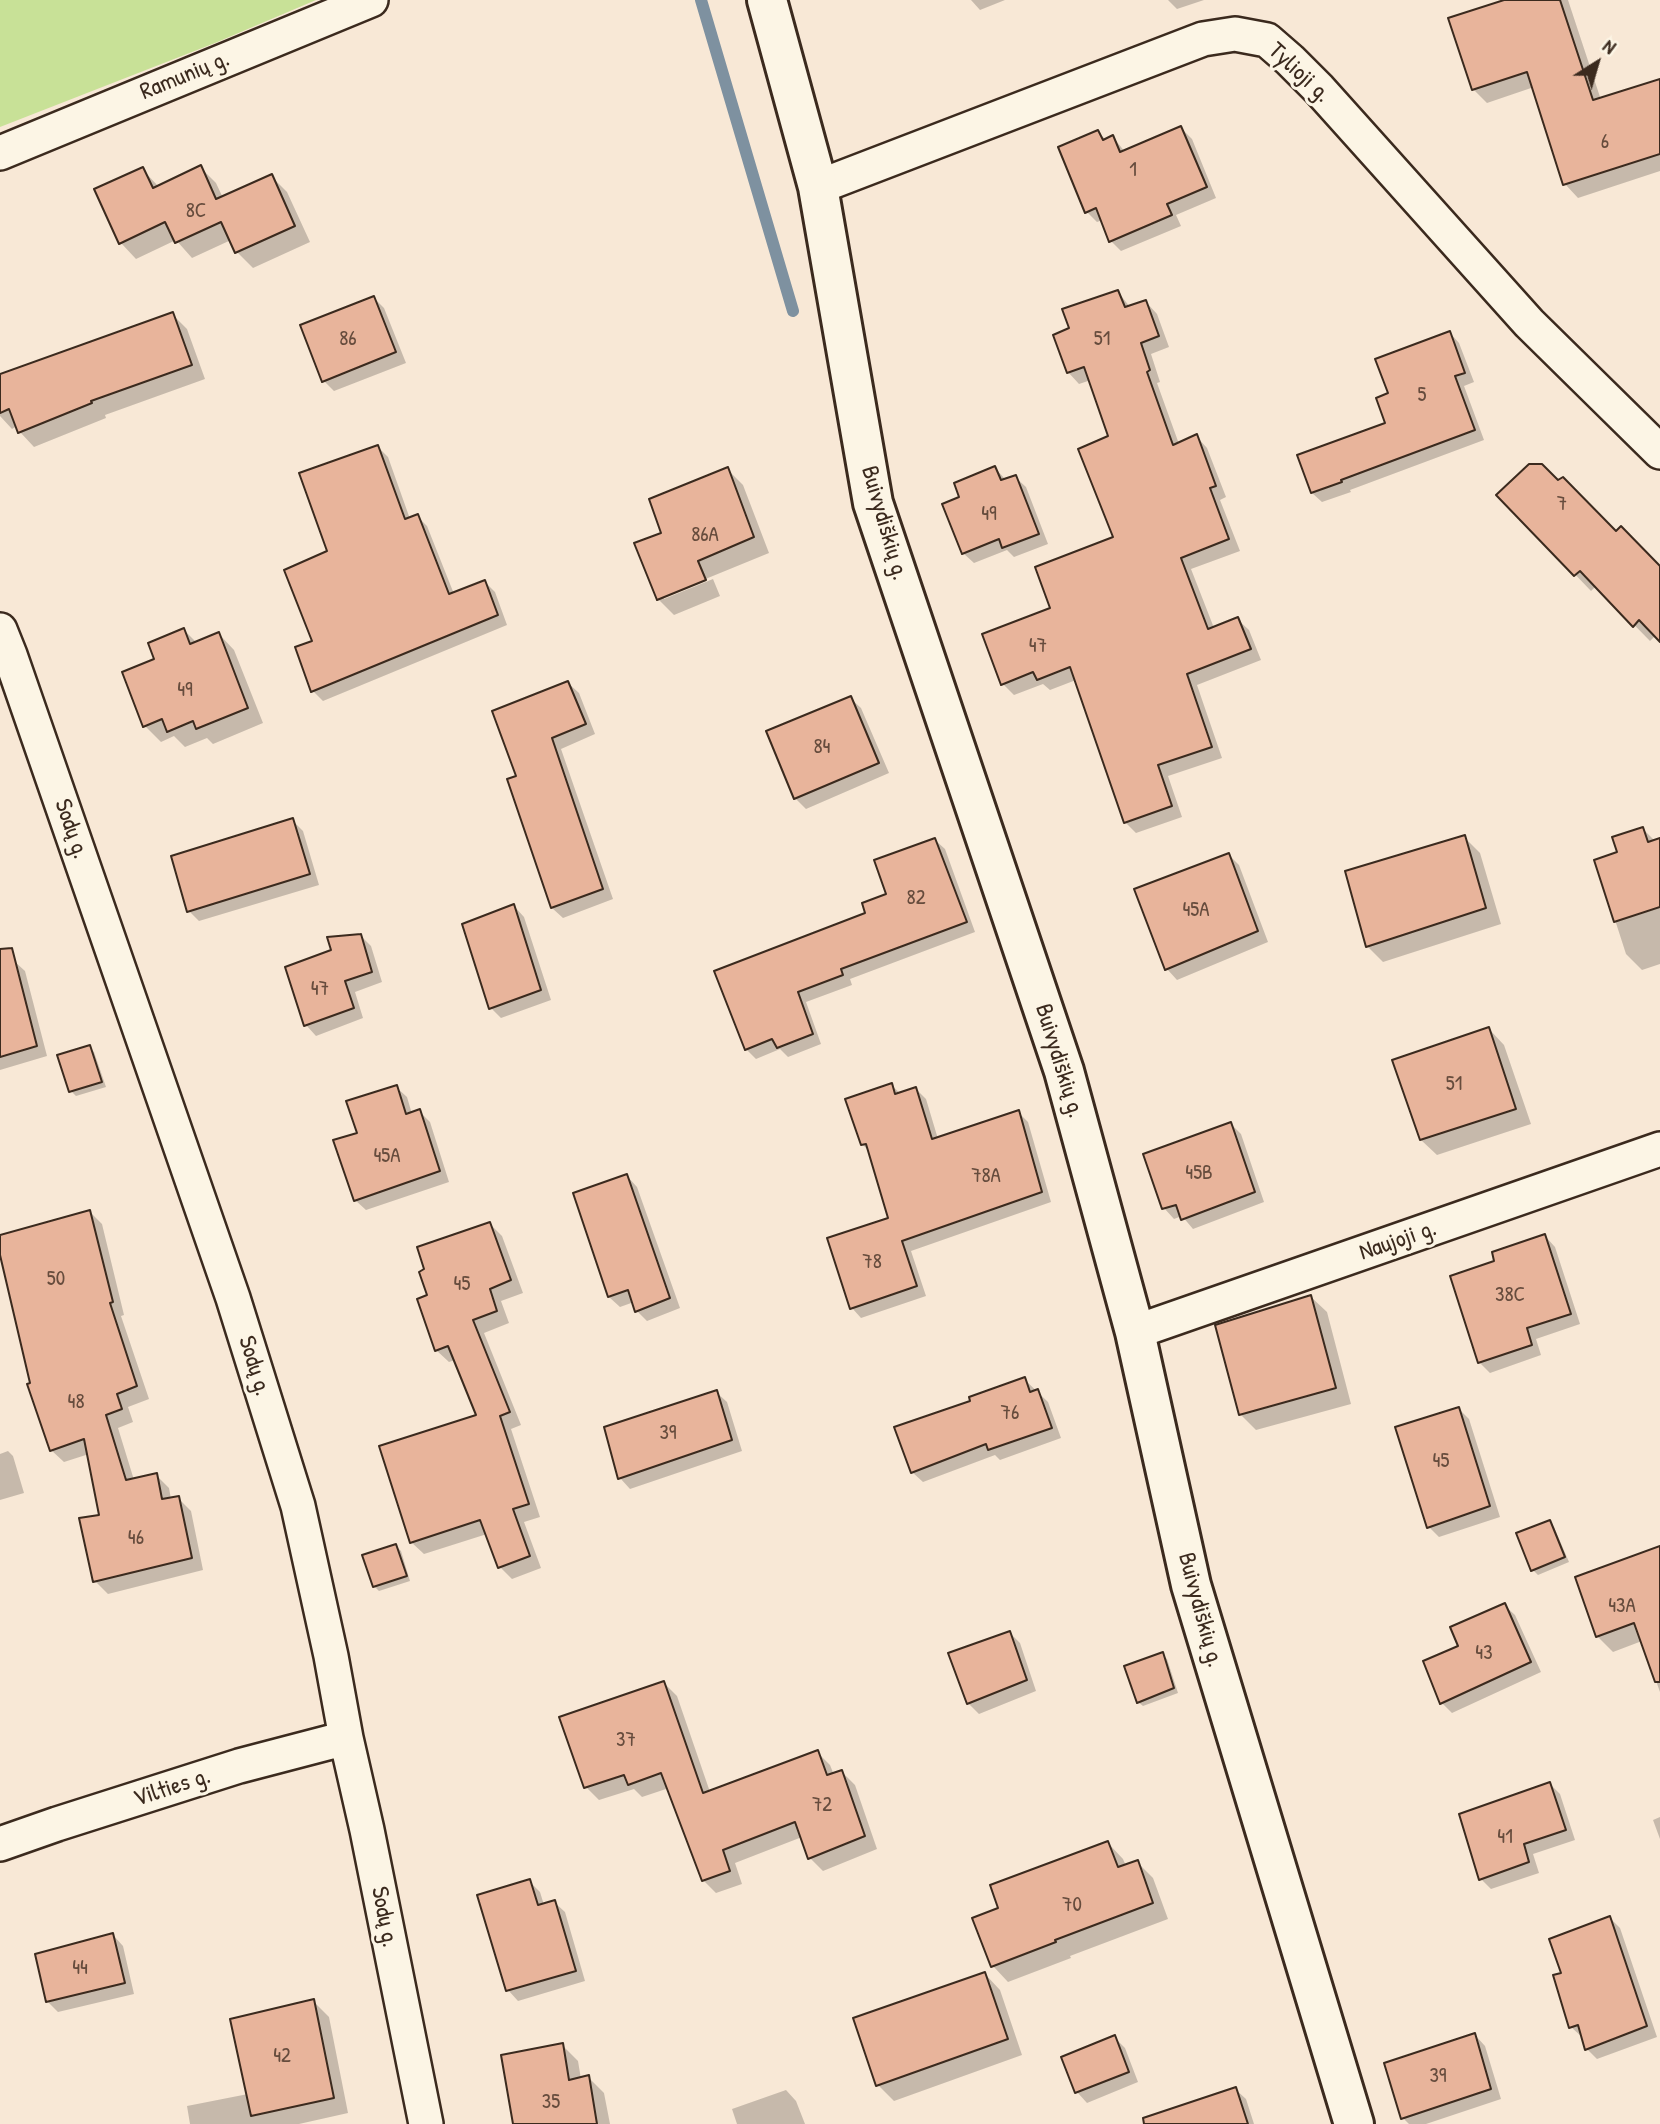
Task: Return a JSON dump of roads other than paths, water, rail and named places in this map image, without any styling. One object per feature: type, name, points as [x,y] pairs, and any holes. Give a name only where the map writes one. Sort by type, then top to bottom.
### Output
[{"type":"main road","name":"Buivydiškių g.","points":[[767,0],[818,187],[873,503],[1064,1071],[1135,1332],[1191,1585],[1354,2124]]},
{"type":"street","name":"Ramunių g.","points":[[0,153],[371,0]]},
{"type":"street","name":"Tylioji g.","points":[[818,187],[1203,39],[1235,34],[1267,40],[1319,89],[1529,323],[1660,452]]},
{"type":"street","name":"Sodų g.","points":[[0,630],[228,1286],[294,1493],[331,1656],[345,1738],[367,1830],[426,2124]]},
{"type":"street","name":"Naujoji g.","points":[[1135,1332],[1660,1149]]},
{"type":"street","name":"Vilties g.","points":[[0,1844],[239,1766],[345,1738]]},
{"type":"waterway","points":[[701,0],[793,311]]}]
